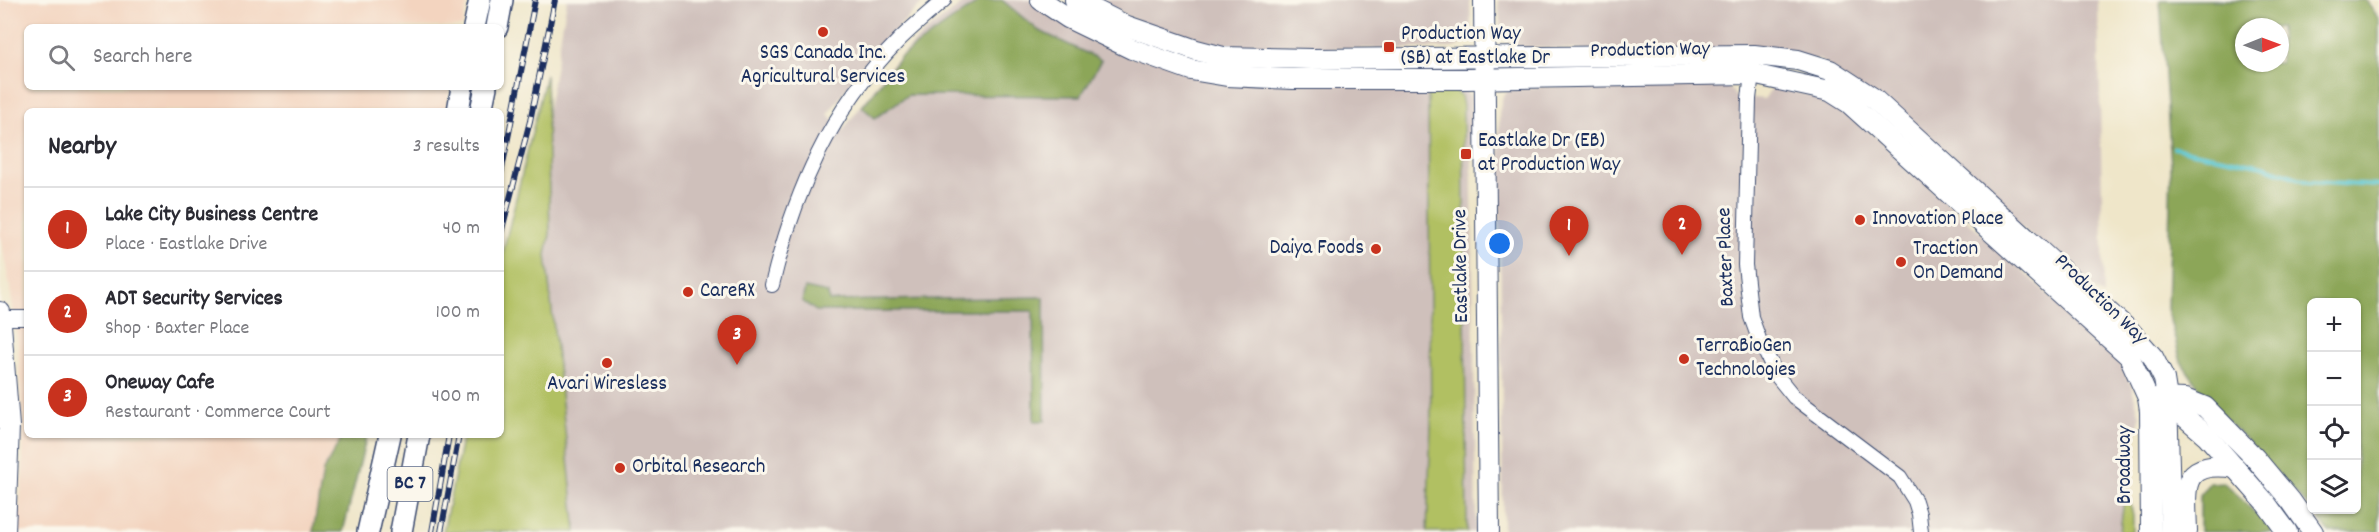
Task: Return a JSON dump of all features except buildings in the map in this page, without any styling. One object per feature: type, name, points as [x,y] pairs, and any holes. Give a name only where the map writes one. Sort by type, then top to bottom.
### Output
[{"type":"main road","points":[[475,24],[480,0]]},
{"type":"main road","points":[[498,24],[502,0]]},
{"type":"main road","points":[[458,108],[462,90]]},
{"type":"main road","points":[[482,108],[485,90]]},
{"type":"main road","name":"BC 7","points":[[368,532],[389,438]]},
{"type":"main road","name":"BC 7","points":[[401,532],[418,438]]},
{"type":"street","points":[[772,285],[788,221],[801,188],[827,136],[879,62],[899,40],[944,0]]},
{"type":"street","name":"Production Way","points":[[1041,0],[1068,18],[1115,41],[1165,62],[1212,74],[1293,79],[1484,78],[1798,60],[1830,70],[1873,98],[2131,332],[2153,357],[2164,379],[2158,404]]},
{"type":"street","name":"Production Way","points":[[1075,0],[1137,30],[1222,57],[1261,59],[1484,57],[1753,64]]},
{"type":"street","name":"Eastlake Drive","points":[[1484,0],[1489,532]]},
{"type":"street","name":"Baxter Place","points":[[1753,64],[1749,109],[1745,265],[1751,317],[1777,376],[1794,397],[1900,477],[1915,501],[1921,532]]},
{"type":"street","points":[[5,532],[5,450],[8,398],[0,315],[24,318]]},
{"type":"street","points":[[2158,404],[2196,403],[2216,417],[2284,492],[2313,532]]},
{"type":"street","points":[[2158,404],[2179,412],[2207,436],[2288,532]]},
{"type":"street","name":"Broadway","points":[[2151,532],[2158,404]]},
{"type":"street","name":"Broadway","points":[[2158,404],[2171,532]]},
{"type":"street","points":[[2187,532],[2186,492],[2191,476],[2208,466],[2236,468]]},
{"type":"shaded area","points":[[0,0],[468,0],[463,24],[24,24],[24,90],[449,90],[446,108],[24,108],[24,438],[341,438],[323,471],[313,532],[17,532],[23,473],[18,345],[0,235]]},
{"type":"shaded area","points":[[567,0],[925,0],[870,56],[828,114],[843,130],[893,63],[923,34],[967,0],[1030,0],[1049,14],[1130,57],[1459,85],[1470,96],[1471,105],[1476,532],[576,532],[546,255],[550,234],[547,116]]},
{"type":"shaded area","points":[[1094,0],[1470,0],[1471,30],[1463,44],[1453,48],[1246,49],[1190,39],[1143,24]]},
{"type":"shaded area","points":[[1498,0],[2098,0],[2104,296],[1821,60],[1520,47],[1508,41],[1501,32]]},
{"type":"shaded area","points":[[1722,82],[1732,90],[1735,96],[1764,99],[1773,87],[1819,97],[1855,118],[2109,350],[2131,385],[2140,417],[2126,483],[2120,532],[1503,532],[1499,113],[1503,96],[1511,88]]},
{"type":"green space","points":[[981,0],[1002,0],[1038,30],[1101,60],[1081,96],[908,95],[875,118],[862,107],[900,57]]},
{"type":"green space","points":[[2160,0],[2366,0],[2379,20],[2379,532],[2329,532],[2315,514],[2361,514],[2361,298],[2307,298],[2307,505],[2207,399],[2181,362],[2167,309],[2171,167]]},
{"type":"green space","points":[[546,75],[550,234],[546,255],[576,532],[443,532],[462,438],[504,438],[504,248]]},
{"type":"green space","points":[[1455,90],[1461,96],[1463,106],[1467,532],[1427,532],[1431,426],[1428,91]]},
{"type":"green space","points":[[805,288],[828,293],[829,301],[1044,297],[1045,421],[1034,421],[1033,311],[816,311],[802,301]]},
{"type":"green space","points":[[341,438],[366,438],[343,532],[313,532],[323,471]]},
{"type":"green space","points":[[2223,482],[2270,527],[2271,532],[2200,532],[2200,495],[2209,483]]},
{"type":"green space","points":[[2126,483],[2133,516],[2133,532],[2120,532]]},
{"type":"waterway","points":[[2174,148],[2263,166],[2309,182],[2379,186]]},
{"type":"railway","points":[[504,159],[535,0]]},
{"type":"railway","points":[[504,221],[530,121],[555,0]]},
{"type":"railway","points":[[432,532],[448,438]]},
{"type":"railway","points":[[441,532],[458,438]]},
{"type":"place","name":"SGS Canada Inc. Agricultural Services","points":[[823,32]]},
{"type":"place","name":"Production Way (SB) at Eastlake Dr","points":[[1389,47]]},
{"type":"place","name":"Eastlake Dr (EB) at Production Way","points":[[1466,154]]},
{"type":"place","name":"Innovation Place","points":[[1860,220]]},
{"type":"place","name":"Daiya Foods","points":[[1376,249]]},
{"type":"place","name":"ADT Security Services","points":[[1682,255]]},
{"type":"place","name":"Lake City Business Centre","points":[[1569,256]]},
{"type":"place","name":"Traction On Demand","points":[[1901,262]]},
{"type":"place","name":"CareRX","points":[[688,292]]},
{"type":"place","name":"TerraBioGen Technologies","points":[[1684,359]]},
{"type":"place","name":"Avari Wiresless","points":[[607,363]]},
{"type":"place","name":"Oneway Cafe","points":[[737,365]]},
{"type":"place","name":"Orbital Research","points":[[620,468]]}]
